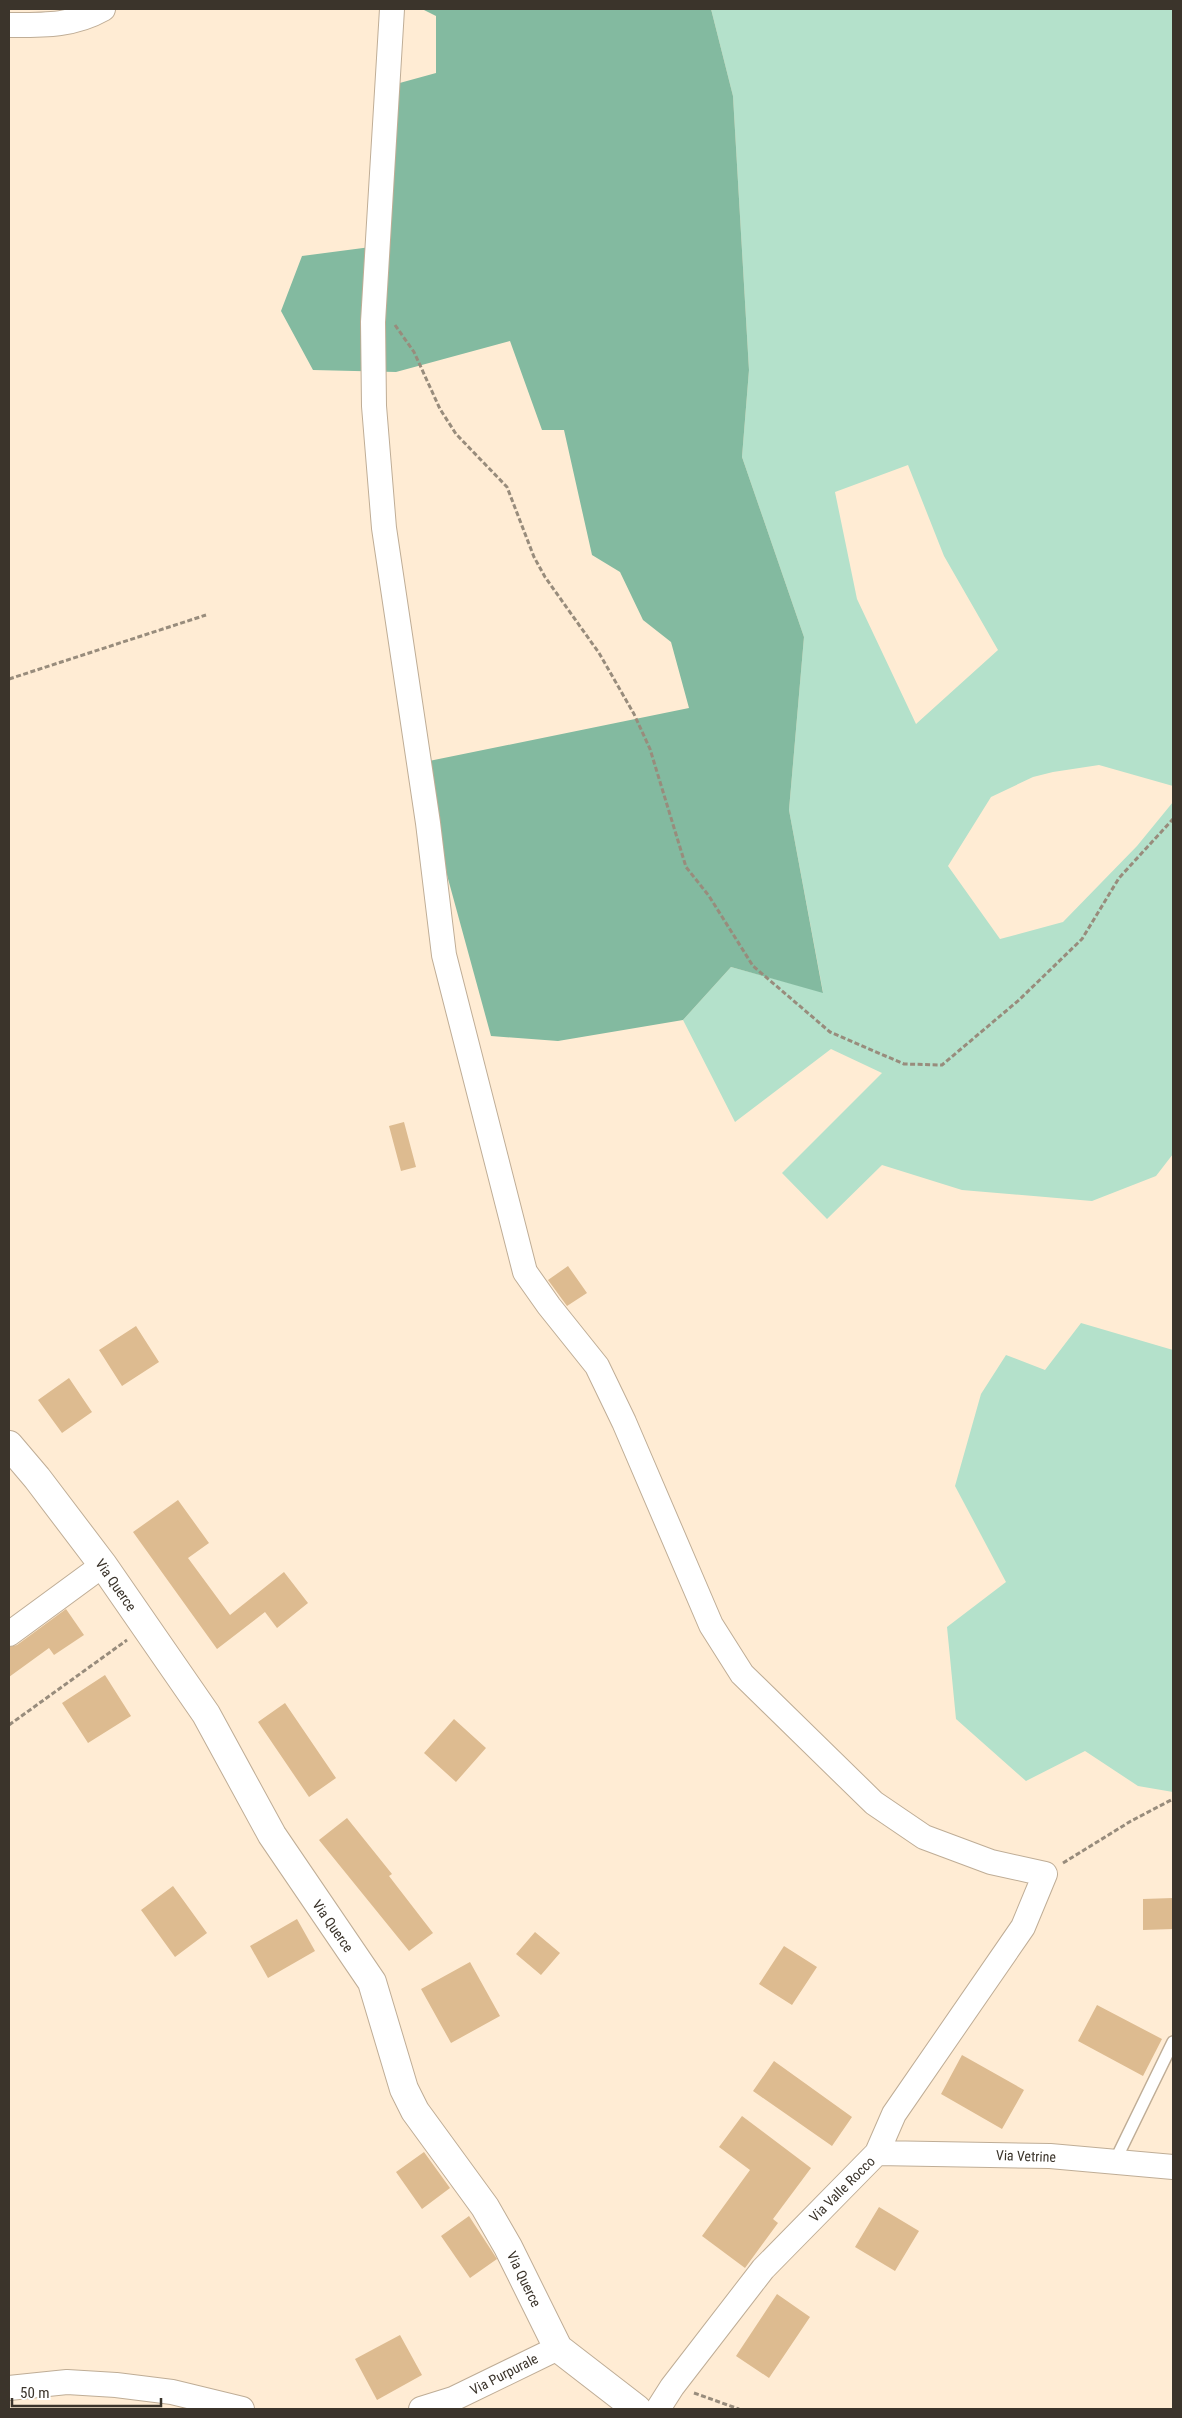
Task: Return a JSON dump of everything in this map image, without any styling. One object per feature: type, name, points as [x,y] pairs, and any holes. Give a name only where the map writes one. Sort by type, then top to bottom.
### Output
[{"type":"street","points":[[9,25],[57,24],[78,21],[103,9]]},
{"type":"street","points":[[392,9],[375,302],[374,406],[384,528],[428,823],[444,955],[525,1272],[549,1306],[597,1366],[624,1422],[712,1625],[742,1674],[874,1804],[924,1837],[991,1862],[1045,1874]]},
{"type":"street","name":"Via Querce","points":[[9,1445],[37,1478],[103,1565],[206,1714],[272,1835],[372,1982],[404,2089],[415,2111],[485,2207],[508,2247],[558,2348],[637,2409]]},
{"type":"street","points":[[9,1634],[103,1565]]},
{"type":"street","name":"Via Valle Rocco","points":[[658,2409],[672,2387],[763,2269],[877,2153],[894,2114],[1023,1927],[1045,1874]]},
{"type":"street","name":"Via Vetrine","points":[[877,2153],[1050,2156],[1173,2167]]},
{"type":"street","name":"Via Purpurale","points":[[421,2409],[453,2400],[558,2348]]},
{"type":"street","points":[[9,2388],[67,2382],[116,2385],[172,2392],[242,2409]]},
{"type":"lane","points":[[1115,2161],[1173,2042]]},
{"type":"path","points":[[375,302],[397,327],[414,352],[440,409],[456,434],[507,487],[537,564],[599,652],[634,714],[650,749],[686,867],[710,896],[752,966],[830,1032],[904,1064],[942,1065],[1019,1000],[1082,940],[1120,878],[1173,818]]},
{"type":"path","points":[[9,679],[206,615]]},
{"type":"path","points":[[9,1725],[146,1626]]},
{"type":"path","points":[[1045,1874],[1131,1821],[1173,1799]]},
{"type":"path","points":[[672,2387],[739,2409]]},
{"type":"green space","points":[[422,9],[711,9],[733,96],[749,370],[742,457],[804,637],[789,810],[823,993],[731,967],[683,1020],[558,1041],[491,1036],[447,875],[429,761],[689,708],[671,642],[643,620],[620,572],[592,555],[564,430],[542,430],[510,341],[396,372],[313,370],[281,311],[302,256],[386,245],[396,84],[436,73],[436,16]]},
{"type":"green space","points":[[711,9],[1173,9],[1173,786],[1099,765],[1033,777],[991,797],[948,866],[1000,939],[1063,922],[1137,846],[1173,802],[1173,1154],[1156,1176],[1092,1201],[962,1190],[882,1165],[827,1219],[782,1173],[882,1073],[831,1049],[735,1122],[683,1020],[731,967],[823,992],[789,810],[804,637],[742,457],[749,370],[733,96]],"holes":[[[908,465],[944,556],[998,650],[916,724],[857,599],[835,492]]]},
{"type":"green space","points":[[1081,1323],[1173,1350],[1173,1792],[1138,1786],[1085,1751],[1026,1781],[956,1719],[947,1627],[1006,1582],[955,1486],[981,1394],[1006,1355],[1045,1370]]},
{"type":"building","points":[[404,1122],[416,1167],[401,1171],[389,1126]]},
{"type":"building","points":[[568,1266],[587,1293],[567,1306],[548,1280]]},
{"type":"building","points":[[136,1326],[159,1362],[122,1386],[99,1350]]},
{"type":"building","points":[[69,1378],[92,1412],[62,1433],[38,1400]]},
{"type":"building","points":[[178,1500],[209,1543],[188,1558],[230,1615],[284,1572],[308,1603],[277,1628],[265,1612],[217,1649],[133,1532]]},
{"type":"building","points":[[66,1609],[84,1635],[54,1655],[49,1648],[9,1677],[9,1647],[17,1645]]},
{"type":"building","points":[[105,1675],[131,1716],[88,1743],[62,1703]]},
{"type":"building","points":[[285,1703],[336,1778],[309,1797],[258,1722]]},
{"type":"building","points":[[454,1719],[486,1748],[456,1782],[424,1753]]},
{"type":"building","points":[[347,1818],[392,1874],[389,1876],[433,1933],[409,1951],[319,1840]]},
{"type":"building","points":[[173,1886],[207,1933],[175,1957],[141,1910]]},
{"type":"building","points":[[1173,1898],[1173,1929],[1143,1930],[1143,1899]]},
{"type":"building","points":[[297,1919],[315,1951],[268,1978],[250,1946]]},
{"type":"building","points":[[535,1932],[560,1953],[541,1975],[516,1954]]},
{"type":"building","points":[[784,1946],[817,1967],[792,2005],[759,1984]]},
{"type":"building","points":[[470,1962],[500,2016],[451,2043],[421,1989]]},
{"type":"building","points":[[1097,2005],[1162,2039],[1143,2076],[1078,2041]]},
{"type":"building","points":[[962,2055],[1024,2090],[1002,2129],[941,2094]]},
{"type":"building","points":[[774,2061],[852,2117],[832,2146],[753,2091]]},
{"type":"building","points":[[742,2116],[811,2168],[773,2219],[778,2223],[745,2268],[702,2236],[750,2170],[719,2147]]},
{"type":"building","points":[[424,2152],[450,2188],[422,2209],[396,2172]]},
{"type":"building","points":[[879,2207],[919,2231],[895,2271],[855,2247]]},
{"type":"building","points":[[469,2216],[497,2259],[470,2278],[441,2236]]},
{"type":"building","points":[[777,2294],[810,2317],[769,2378],[736,2356]]},
{"type":"building","points":[[400,2335],[422,2375],[377,2400],[355,2359]]}]
